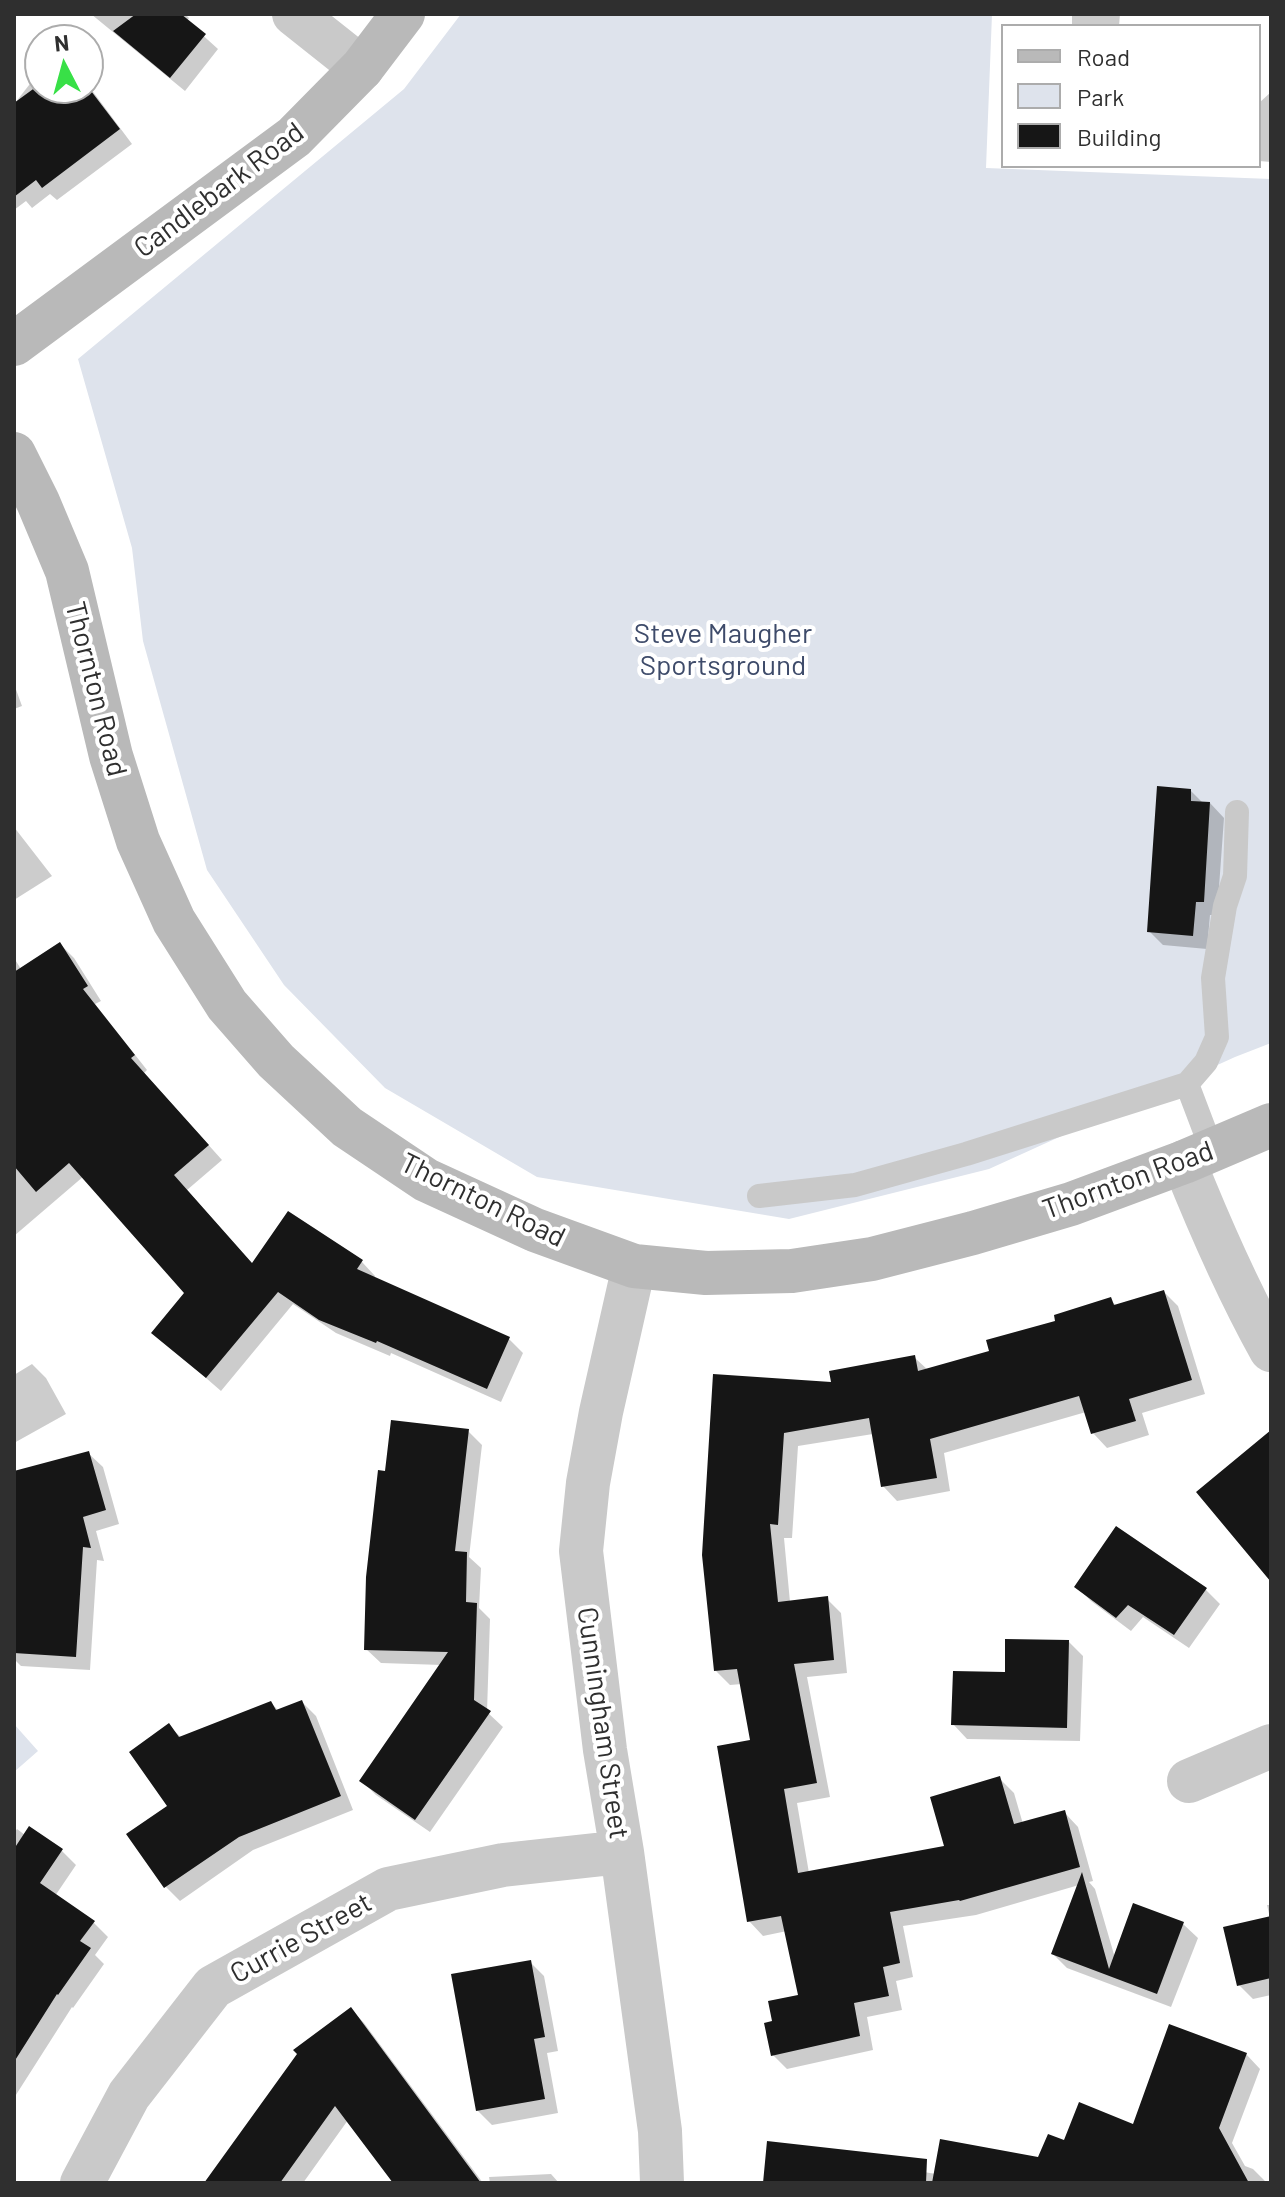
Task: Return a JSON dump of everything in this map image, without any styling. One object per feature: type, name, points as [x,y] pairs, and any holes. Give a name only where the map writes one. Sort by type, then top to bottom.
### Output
[{"type":"street","points":[[294,14],[362,68]]},
{"type":"street","name":"Candlebark Road","points":[[14,344],[294,137],[362,68],[403,14]]},
{"type":"street","name":"Thornton Road","points":[[14,454],[67,571],[111,756],[138,841],[174,921],[227,1005],[276,1061],[347,1127],[426,1180],[535,1230],[634,1266],[706,1273],[792,1271],[872,1259],[1071,1204],[1271,1125]]},
{"type":"street","points":[[1198,1156],[1214,1236],[1271,1350]]},
{"type":"street","name":"Cunningham Street","points":[[634,1266],[601,1412],[588,1483],[581,1551],[601,1720],[660,2131],[662,2183]]},
{"type":"street","points":[[1189,1781],[1271,1746]]},
{"type":"street","name":"Currie Street","points":[[82,2183],[129,2095],[213,1987],[388,1889],[503,1865],[622,1852]]},
{"type":"lane","points":[[759,1196],[855,1185],[966,1154],[1187,1084],[1206,1062],[1217,1037],[1213,978],[1225,906],[1235,876],[1237,812]]},
{"type":"lane","points":[[1187,1084],[1198,1156]]},
{"type":"green space","name":"Steve Maugher Sportsground","points":[[461,14],[992,14],[986,168],[1271,179],[1271,1043],[989,1169],[789,1219],[537,1177],[385,1088],[284,985],[207,870],[143,641],[132,548],[78,359],[404,89]]},
{"type":"green space","points":[[14,1724],[38,1751],[14,1772]]},
{"type":"building","points":[[136,14],[181,14],[206,34],[170,78],[113,31]]},
{"type":"building","points":[[24,96],[24,104],[101,104],[120,129],[42,188],[36,180],[14,197],[14,103]]},
{"type":"building","points":[[1157,786],[1191,789],[1191,801],[1210,802],[1204,902],[1196,902],[1193,936],[1147,932]]},
{"type":"building","points":[[60,942],[88,986],[83,989],[135,1055],[131,1058],[209,1145],[174,1175],[252,1263],[288,1211],[363,1260],[357,1269],[510,1337],[487,1389],[377,1341],[319,1320],[278,1292],[206,1378],[151,1333],[184,1293],[69,1163],[36,1192],[14,1166],[14,972]]},
{"type":"building","points":[[1164,1290],[1192,1380],[1129,1399],[1136,1421],[1091,1434],[1079,1396],[930,1439],[937,1478],[881,1487],[869,1418],[784,1433],[778,1525],[770,1524],[778,1602],[828,1596],[834,1660],[794,1664],[817,1783],[784,1789],[798,1873],[944,1846],[930,1797],[1000,1776],[1014,1824],[1065,1810],[1080,1867],[960,1901],[890,1912],[900,1963],[883,1967],[889,1996],[854,2003],[860,2036],[771,2056],[764,2023],[772,2021],[768,2001],[798,1995],[781,1916],[747,1922],[717,1746],[750,1740],[737,1669],[714,1671],[702,1555],[713,1374],[831,1382],[829,1371],[915,1355],[918,1371],[989,1351],[986,1340],[1055,1321],[1054,1315],[1111,1297],[1114,1305]]},
{"type":"building","points":[[391,1420],[469,1429],[455,1551],[467,1552],[466,1602],[477,1603],[474,1700],[491,1711],[415,1820],[359,1781],[448,1652],[364,1650],[366,1577],[378,1470],[385,1471]]},
{"type":"building","points":[[1271,1430],[1271,1582],[1196,1492]]},
{"type":"building","points":[[89,1451],[106,1510],[83,1517],[91,1548],[83,1547],[76,1657],[14,1653],[14,1471]]},
{"type":"building","points":[[1116,1526],[1207,1588],[1174,1635],[1128,1605],[1116,1618],[1074,1587]]},
{"type":"building","points":[[1005,1639],[1069,1640],[1067,1728],[951,1725],[953,1671],[1005,1672]]},
{"type":"building","points":[[302,1700],[341,1796],[239,1837],[164,1888],[126,1834],[167,1806],[129,1752],[169,1723],[179,1737],[271,1701],[276,1710]]},
{"type":"building","points":[[29,1826],[63,1849],[40,1883],[95,1921],[80,1941],[91,1948],[57,1994],[14,2062],[14,1849]]},
{"type":"building","points":[[1082,1872],[1109,1969],[1133,1903],[1184,1922],[1157,1994],[1051,1954]]},
{"type":"building","points":[[1271,1916],[1271,1978],[1237,1986],[1223,1927]]},
{"type":"building","points":[[531,1960],[545,2037],[534,2039],[545,2099],[476,2111],[451,1974]]},
{"type":"building","points":[[351,2007],[481,2183],[393,2183],[335,2106],[280,2183],[204,2183],[297,2054],[293,2050]]},
{"type":"building","points":[[1169,2024],[1247,2053],[1219,2128],[1249,2183],[932,2183],[940,2139],[1038,2157],[1048,2134],[1064,2140],[1079,2102],[1133,2124]]},
{"type":"building","points":[[767,2141],[927,2159],[926,2183],[763,2183]]}]
